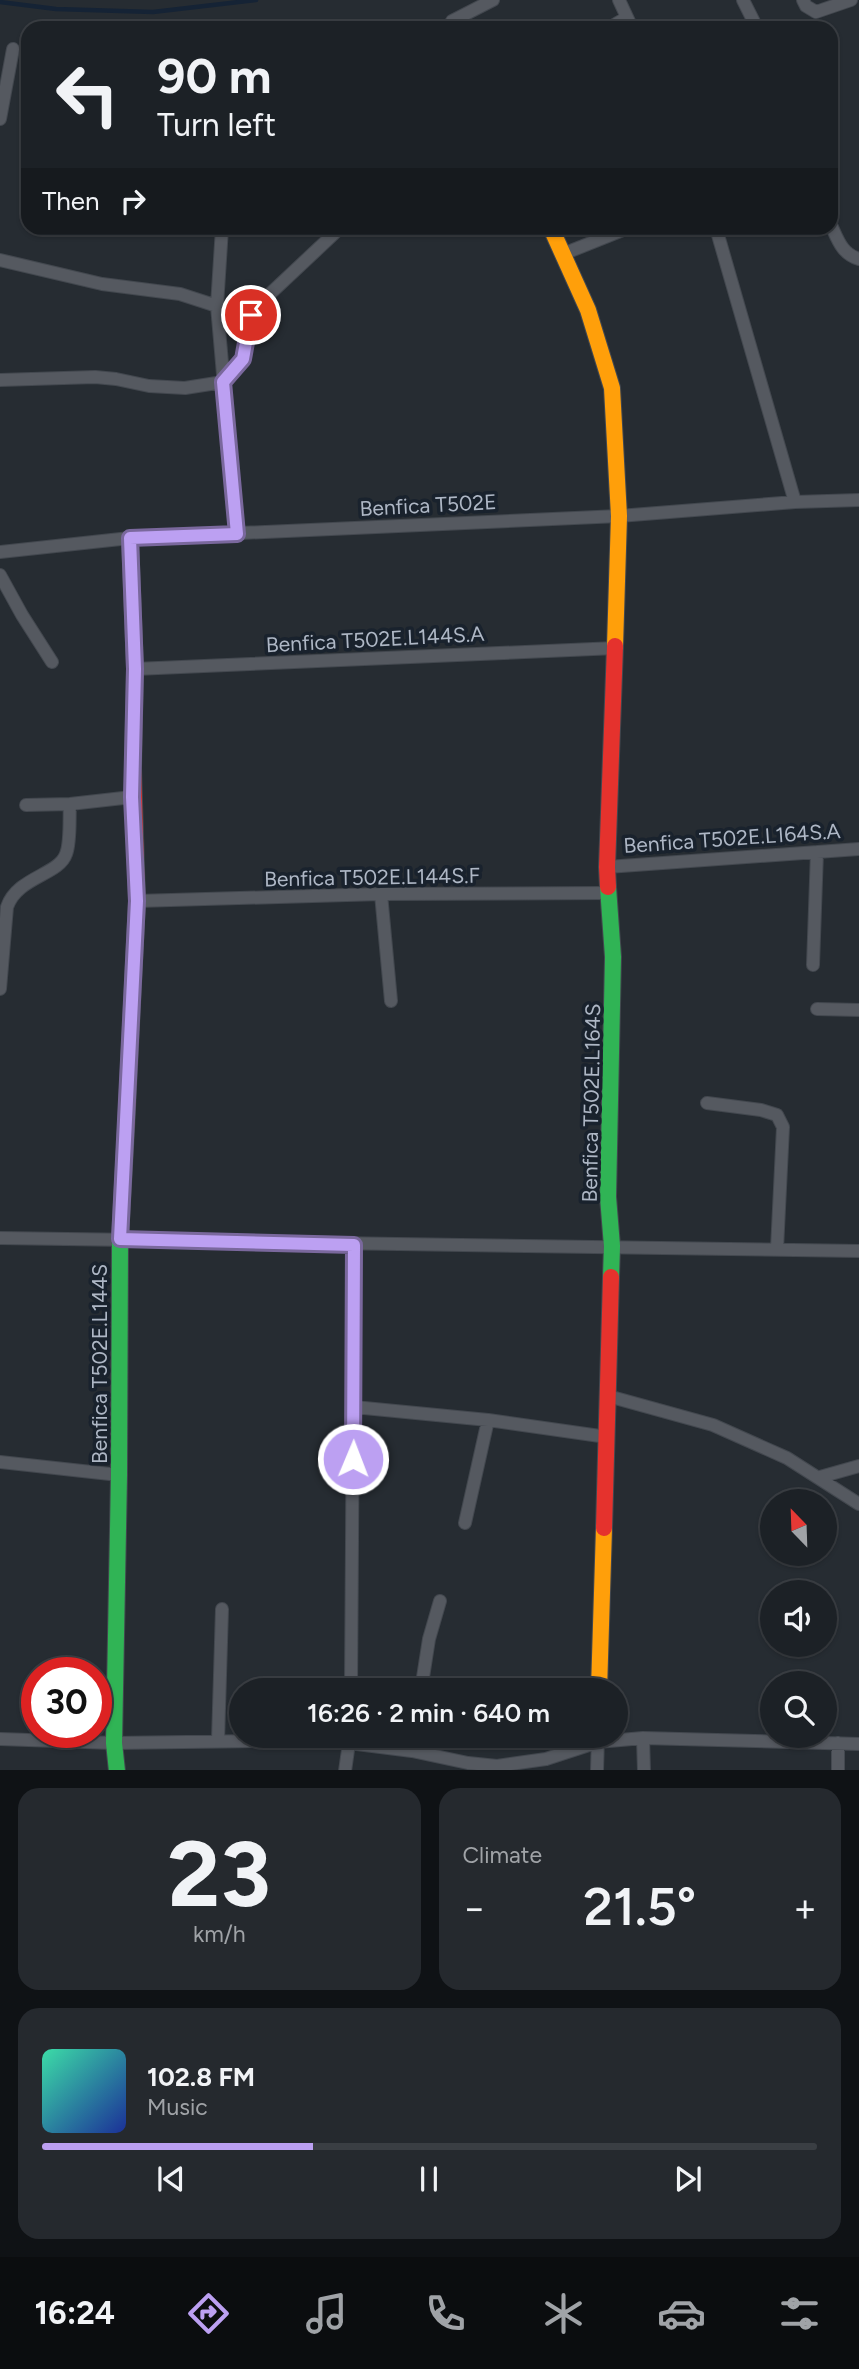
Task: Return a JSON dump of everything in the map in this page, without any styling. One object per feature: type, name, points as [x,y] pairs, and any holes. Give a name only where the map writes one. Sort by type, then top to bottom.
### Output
[{"type":"street","points":[[452,21],[493,0]]},
{"type":"street","points":[[619,0],[628,21]]},
{"type":"street","points":[[743,0],[754,21]]},
{"type":"street","points":[[803,0],[806,6],[816,12],[851,0]]},
{"type":"street","points":[[0,119],[13,50]]},
{"type":"street","points":[[222,235],[217,306],[237,534]]},
{"type":"street","points":[[0,380],[94,377],[149,386],[185,388],[223,382],[243,359],[248,324],[256,307],[333,235]]},
{"type":"street","name":"Benfica T502E.L164S","points":[[554,235],[588,310],[611,388],[619,516],[607,867],[614,1015],[608,1196],[612,1246],[599,1678]]},
{"type":"street","points":[[563,254],[610,235]]},
{"type":"street","points":[[718,235],[795,502]]},
{"type":"street","points":[[835,235],[841,248],[859,259]]},
{"type":"street","points":[[0,260],[78,279],[180,294],[217,306]]},
{"type":"street","name":"Benfica T502E","points":[[0,552],[130,538],[619,516],[795,502],[859,500]]},
{"type":"street","name":"Benfica T502E.L144S","points":[[117,1770],[114,1743],[120,1239],[137,901],[132,797],[135,669],[130,538]]},
{"type":"street","points":[[0,575],[52,662]]},
{"type":"street","name":"Benfica T502E.L144S.A","points":[[135,669],[616,648]]},
{"type":"street","points":[[26,806],[132,797]]},
{"type":"street","points":[[0,989],[7,907],[11,894],[60,863],[66,854],[70,804]]},
{"type":"street","name":"Benfica T502E.L164S.A","points":[[607,867],[859,849]]},
{"type":"street","points":[[813,965],[817,852]]},
{"type":"street","name":"Benfica T502E.L144S.F","points":[[137,901],[381,894],[609,893]]},
{"type":"street","points":[[381,894],[391,1001]]},
{"type":"street","points":[[817,1009],[859,1010]]},
{"type":"street","points":[[707,1103],[778,1115],[783,1126],[777,1249]]},
{"type":"street","points":[[0,1238],[859,1251]]},
{"type":"street","points":[[351,1678],[354,1245]]},
{"type":"street","points":[[608,1396],[713,1425],[787,1458],[859,1504]]},
{"type":"street","points":[[354,1407],[488,1420],[607,1437]]},
{"type":"street","points":[[465,1523],[488,1420]]},
{"type":"street","points":[[0,1462],[119,1475]]},
{"type":"street","points":[[820,1477],[859,1466]]},
{"type":"street","points":[[423,1678],[429,1639],[440,1601]]},
{"type":"street","points":[[218,1741],[222,1609]]},
{"type":"street","points":[[628,1738],[859,1744]]},
{"type":"street","points":[[643,1738],[644,1770]]},
{"type":"street","points":[[0,1739],[114,1743],[229,1741]]},
{"type":"street","points":[[838,1743],[838,1770]]},
{"type":"street","points":[[345,1770],[349,1748]]},
{"type":"street","points":[[396,1748],[497,1768],[547,1759],[575,1748]]},
{"type":"street","points":[[597,1770],[598,1748]]},
{"type":"waterway","points":[[0,2],[56,9],[153,12],[256,0]]},
{"type":"traffic: fast","points":[[130,538],[135,669],[133,768]]},
{"type":"traffic: fast","points":[[608,887],[613,957],[608,1197],[612,1246],[611,1277]]},
{"type":"traffic: fast","points":[[117,1770],[114,1743],[120,1239],[126,1129]]},
{"type":"traffic: slow","points":[[554,235],[588,310],[612,388],[619,516],[615,646]]},
{"type":"traffic: slow","points":[[599,1678],[604,1528]]},
{"type":"traffic: jam","points":[[608,887],[615,646]]},
{"type":"traffic: jam","points":[[126,1129],[137,901],[133,768]]},
{"type":"traffic: jam","points":[[604,1528],[611,1277]]},
{"type":"route","points":[[251,315],[243,359],[223,382],[237,534],[130,538],[135,669],[131,755],[137,901],[120,1239],[354,1245],[353,1459]]}]
